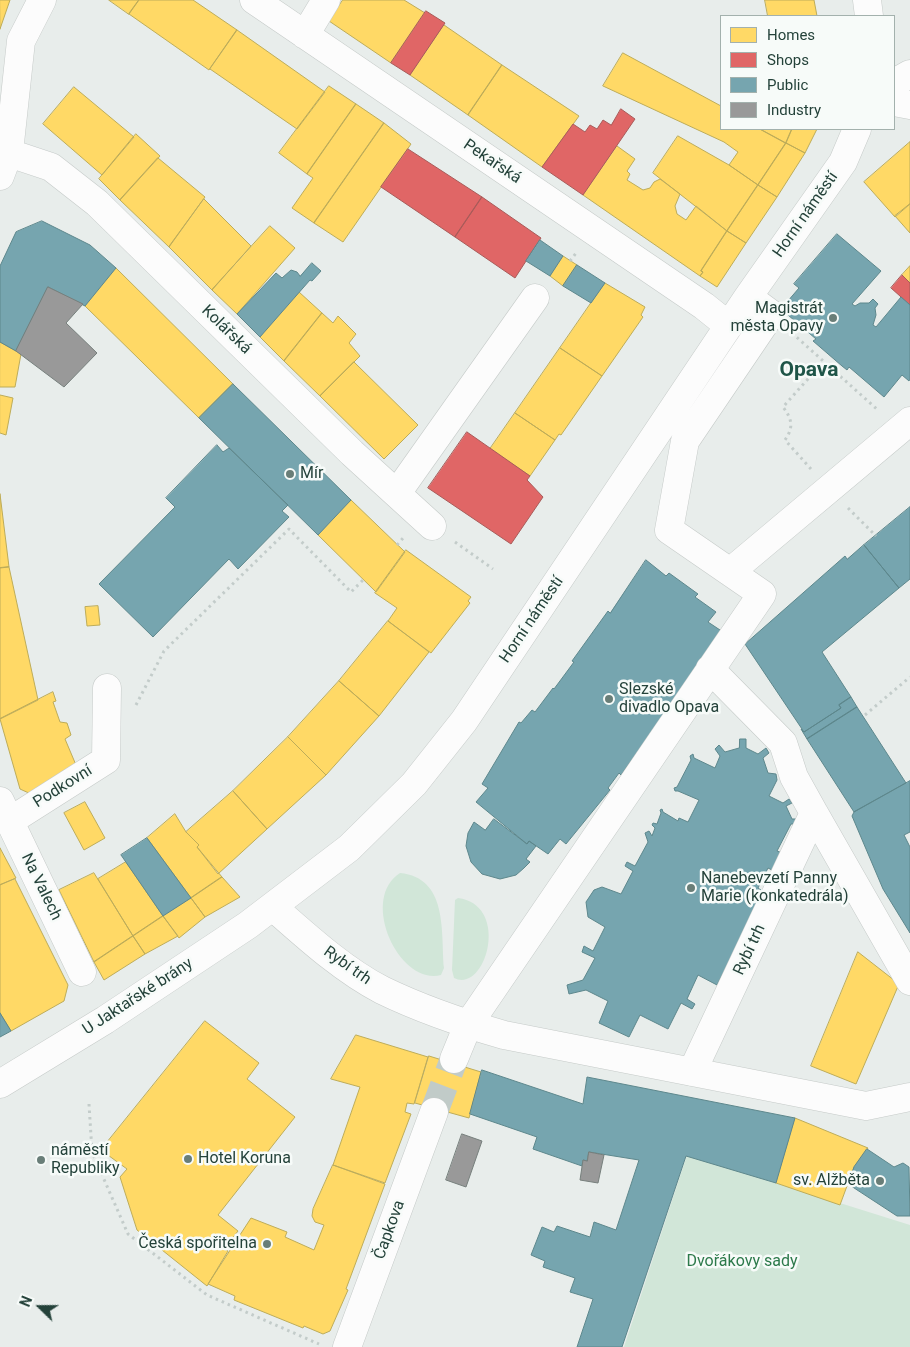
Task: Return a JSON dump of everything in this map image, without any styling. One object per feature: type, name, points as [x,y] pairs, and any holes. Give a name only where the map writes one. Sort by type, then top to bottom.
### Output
[{"type":"street","points":[[3,159],[21,41],[42,0]]},
{"type":"street","name":"Pekařská","points":[[254,0],[704,306],[728,326]]},
{"type":"street","points":[[305,35],[326,0]]},
{"type":"street","points":[[867,0],[869,15]]},
{"type":"street","points":[[895,82],[910,74]]},
{"type":"street","points":[[895,102],[910,105]]},
{"type":"street","name":"Horní náměstí","points":[[273,907],[349,848],[414,784],[464,721],[728,326],[843,162],[857,130]]},
{"type":"street","name":"Kolářská","points":[[3,159],[51,167],[97,203],[352,453],[432,526]]},
{"type":"street","points":[[454,1059],[468,1025],[762,594],[669,530],[684,442],[771,314],[748,297]]},
{"type":"street","points":[[397,493],[535,298]]},
{"type":"street","points":[[730,572],[905,425]]},
{"type":"street","points":[[710,669],[783,743],[794,777],[910,981]]},
{"type":"street","name":"Podkovní","points":[[5,811],[106,760],[107,688]]},
{"type":"street","name":"Na Valech","points":[[5,811],[82,972]]},
{"type":"street","name":"Rybí trh","points":[[692,1072],[814,813]]},
{"type":"street","name":"Rybí trh","points":[[273,907],[309,939],[382,989],[468,1025],[504,1034],[866,1106],[910,1097]]},
{"type":"street","name":"U Jaktařské brány","points":[[0,1084],[105,1020],[273,907]]},
{"type":"street","name":"Čapkova","points":[[347,1347],[434,1112]]},
{"type":"path","points":[[771,314],[823,362],[905,425]]},
{"type":"path","points":[[823,362],[783,407],[791,418],[792,431],[786,440],[828,489],[876,536]]},
{"type":"path","points":[[432,526],[493,569]]},
{"type":"path","points":[[133,710],[164,651],[289,529],[351,592],[364,579]]},
{"type":"path","points":[[865,715],[910,677]]},
{"type":"path","points":[[89,1104],[92,1152],[128,1234],[207,1294],[326,1347]]},
{"type":"green space","points":[[400,873],[416,877],[427,885],[439,908],[444,968],[441,975],[425,975],[411,967],[399,954],[389,938],[384,920],[383,901],[388,885]]},
{"type":"green space","points":[[458,898],[474,904],[484,916],[488,931],[488,947],[483,962],[476,973],[466,979],[454,978],[452,970],[455,900]]},
{"type":"green space","name":"Dvořákovy sady","points":[[687,1155],[910,1225],[910,1347],[624,1347]]},
{"type":"building: Homes","points":[[0,0],[10,0],[0,29]]},
{"type":"building: Homes","points":[[109,0],[139,0],[129,14]]},
{"type":"building: Homes","points":[[139,0],[193,0],[237,30],[209,70],[129,14]]},
{"type":"building: Homes","points":[[343,0],[404,0],[425,13],[391,63],[329,21]]},
{"type":"building: Homes","points":[[765,0],[814,0],[817,15],[768,15]]},
{"type":"building: Homes","points":[[444,25],[502,65],[468,115],[410,75]]},
{"type":"building: Homes","points":[[237,30],[325,92],[297,129],[210,69]]},
{"type":"building: Homes","points":[[623,53],[720,105],[720,130],[762,130],[786,143],[758,185],[729,165],[738,152],[724,142],[603,86]]},
{"type":"building: Homes","points":[[502,65],[579,116],[542,167],[468,115]]},
{"type":"building: Homes","points":[[329,86],[356,104],[307,174],[279,153]]},
{"type":"building: Homes","points":[[74,87],[134,137],[102,175],[43,124]]},
{"type":"building: Homes","points":[[356,104],[384,123],[314,223],[292,208],[313,178],[307,174]]},
{"type":"building: Homes","points":[[384,123],[411,144],[343,242],[314,223]]},
{"type":"building: Homes","points":[[762,130],[792,130],[786,143]]},
{"type":"building: Homes","points":[[792,130],[816,130],[805,153],[786,143]]},
{"type":"building: Homes","points":[[136,134],[160,156],[120,200],[99,179]]},
{"type":"building: Homes","points":[[678,136],[729,165],[758,185],[727,231],[653,173]]},
{"type":"building: Homes","points":[[910,142],[910,204],[895,217],[864,182]]},
{"type":"building: Homes","points":[[786,143],[805,153],[777,197],[758,185]]},
{"type":"building: Homes","points":[[617,146],[635,159],[627,171],[630,174],[627,180],[643,190],[650,188],[654,182],[660,179],[680,194],[675,206],[677,214],[686,220],[696,206],[727,231],[701,271],[703,272],[700,276],[583,195]]},
{"type":"building: Homes","points":[[158,158],[205,197],[169,247],[120,200]]},
{"type":"building: Homes","points":[[758,185],[777,197],[746,243],[727,231]]},
{"type":"building: Homes","points":[[204,199],[251,246],[212,290],[169,247]]},
{"type":"building: Homes","points":[[910,204],[910,233],[895,216]]},
{"type":"building: Homes","points":[[270,226],[295,248],[237,314],[212,290]]},
{"type":"building: Homes","points":[[727,231],[746,243],[717,287],[700,276],[703,272],[701,271]]},
{"type":"building: Homes","points":[[563,256],[577,265],[563,286],[550,276]]},
{"type":"building: Homes","points":[[910,266],[910,283],[902,275]]},
{"type":"building: Homes","points":[[116,268],[233,384],[199,418],[85,306]]},
{"type":"building: Homes","points":[[605,283],[645,307],[641,315],[643,317],[602,376],[560,348]]},
{"type":"building: Homes","points":[[299,292],[322,313],[284,361],[260,337]]},
{"type":"building: Homes","points":[[322,313],[333,323],[338,316],[356,334],[349,343],[360,356],[320,396],[284,361]]},
{"type":"building: Homes","points":[[0,342],[21,354],[15,387],[0,387]]},
{"type":"building: Homes","points":[[560,348],[602,376],[561,435],[559,434],[555,440],[515,413]]},
{"type":"building: Homes","points":[[354,362],[418,425],[384,459],[320,396]]},
{"type":"building: Homes","points":[[0,395],[13,398],[6,435],[0,433]]},
{"type":"building: Homes","points":[[515,413],[555,440],[530,476],[490,449]]},
{"type":"building: Homes","points":[[0,494],[9,567],[0,568]]},
{"type":"building: Homes","points":[[351,500],[405,552],[376,592],[318,535]]},
{"type":"building: Homes","points":[[406,550],[471,597],[468,601],[470,603],[431,653],[388,621],[397,608],[375,593]]},
{"type":"building: Homes","points":[[9,567],[38,700],[0,719],[0,568]]},
{"type":"building: Homes","points":[[98,606],[100,625],[87,626],[85,607]]},
{"type":"building: Homes","points":[[388,621],[429,652],[379,716],[339,681]]},
{"type":"building: Homes","points":[[339,681],[379,716],[326,775],[288,737]]},
{"type":"building: Homes","points":[[53,692],[56,701],[53,702],[60,722],[67,723],[71,735],[65,739],[76,765],[31,794],[20,789],[0,719]]},
{"type":"building: Homes","points":[[288,737],[326,775],[267,829],[233,791]]},
{"type":"building: Homes","points":[[233,791],[267,829],[218,874],[197,847],[199,845],[186,832]]},
{"type":"building: Homes","points":[[85,802],[105,838],[84,850],[64,813]]},
{"type":"building: Homes","points":[[175,814],[186,832],[199,845],[197,847],[222,877],[191,898],[147,838]]},
{"type":"building: Homes","points":[[0,848],[16,878],[0,885]]},
{"type":"building: Homes","points":[[126,862],[163,916],[133,936],[98,879]]},
{"type":"building: Homes","points":[[94,873],[133,936],[94,962],[59,890]]},
{"type":"building: Homes","points":[[222,877],[240,897],[205,917],[191,898]]},
{"type":"building: Homes","points":[[15,879],[68,985],[64,1001],[11,1031],[0,1013],[0,885]]},
{"type":"building: Homes","points":[[191,898],[205,917],[179,938],[163,916]]},
{"type":"building: Homes","points":[[163,916],[178,936],[145,954],[133,936]]},
{"type":"building: Homes","points":[[133,936],[145,954],[104,980],[94,962]]},
{"type":"building: Homes","points":[[858,952],[899,984],[856,1084],[811,1066]]},
{"type":"building: Homes","name":"Hotel Koruna","points":[[205,1021],[259,1063],[247,1079],[295,1117],[218,1215],[238,1231],[224,1249],[228,1251],[207,1286],[137,1230],[120,1177],[127,1169],[101,1150]]},
{"type":"building: Homes","points":[[356,1035],[428,1057],[414,1104],[407,1103],[405,1112],[411,1114],[385,1183],[333,1165],[360,1087],[331,1079]]},
{"type":"building: Homes","points":[[429,1056],[481,1072],[469,1118],[415,1103]]},
{"type":"building: Homes","points":[[795,1118],[868,1148],[854,1167],[840,1205],[776,1183]]},
{"type":"building: Homes","name":"Česká spořitelna","points":[[333,1165],[385,1184],[346,1289],[348,1290],[330,1331],[323,1334],[304,1326],[303,1328],[234,1300],[235,1296],[208,1284],[251,1218],[287,1232],[285,1237],[314,1250],[324,1225],[315,1222],[312,1216],[313,1209]]},
{"type":"building: Shops","points":[[426,11],[445,23],[410,75],[391,63]]},
{"type":"building: Shops","points":[[621,109],[635,119],[583,195],[542,167],[573,124],[585,132],[590,125],[597,129],[603,120],[611,125]]},
{"type":"building: Shops","points":[[408,149],[482,197],[455,237],[381,187]]},
{"type":"building: Shops","points":[[482,197],[541,238],[515,278],[455,237]]},
{"type":"building: Shops","points":[[902,275],[910,283],[910,305],[891,288]]},
{"type":"building: Shops","points":[[467,432],[530,476],[527,480],[543,497],[511,544],[428,488]]},
{"type":"building: Public","points":[[42,221],[90,245],[116,268],[85,306],[48,287],[16,351],[0,342],[0,266],[16,232]]},
{"type":"building: Public","name":"Magistrát města Opavy","points":[[837,234],[881,271],[852,304],[855,306],[860,303],[869,303],[873,299],[878,304],[875,308],[876,315],[873,325],[876,327],[901,297],[910,305],[910,379],[909,381],[902,375],[884,397],[849,367],[847,370],[842,366],[813,341],[816,339],[781,309],[799,288],[794,284]]},
{"type":"building: Public","points":[[540,240],[563,256],[550,276],[526,261]]},
{"type":"building: Public","points":[[312,263],[321,271],[312,281],[310,280],[260,337],[237,314],[276,273],[282,278],[291,270],[297,272],[300,276]]},
{"type":"building: Public","points":[[577,265],[605,283],[591,303],[563,286]]},
{"type":"building: Public","name":"Mír","points":[[233,384],[351,500],[318,535],[199,418]]},
{"type":"building: Public","points":[[217,445],[223,452],[229,448],[288,505],[282,511],[289,517],[238,569],[229,559],[153,637],[99,584],[175,507],[166,498]]},
{"type":"building: Public","points":[[910,507],[910,579],[899,588],[864,545]]},
{"type":"building: Public","points":[[864,545],[899,588],[822,652],[851,697],[839,705],[841,708],[804,732],[745,644],[845,556],[847,559]]},
{"type":"building: Public","name":"Slezské divadlo Opava","points":[[646,560],[666,576],[669,573],[698,594],[695,597],[716,612],[708,622],[723,632],[621,775],[619,773],[608,788],[610,790],[566,844],[560,839],[548,854],[529,841],[527,844],[476,802],[488,788],[482,784],[519,722],[521,723],[532,710],[535,712],[554,689],[574,662],[572,661],[608,611],[610,613]]},
{"type":"building: Public","points":[[851,697],[857,707],[807,739],[801,729],[804,732],[841,708],[839,705]]},
{"type":"building: Public","points":[[857,707],[906,783],[854,812],[807,739]]},
{"type":"building: Public","name":"Nanebevzetí Panny Marie (konkatedrála)","points":[[740,739],[746,739],[746,748],[758,754],[766,748],[769,753],[763,758],[768,773],[776,774],[777,780],[769,796],[783,803],[789,799],[792,803],[786,806],[792,819],[800,819],[799,824],[791,824],[777,851],[785,854],[776,872],[768,868],[758,888],[765,893],[717,985],[698,975],[687,999],[695,1004],[692,1009],[681,1003],[668,1029],[640,1015],[629,1037],[599,1023],[608,1001],[586,990],[569,994],[567,985],[583,980],[595,958],[582,952],[584,946],[593,951],[605,927],[588,917],[586,902],[594,890],[602,887],[621,894],[633,871],[625,866],[627,862],[635,866],[648,842],[645,833],[649,831],[652,836],[655,828],[652,825],[653,823],[657,824],[661,813],[660,810],[662,809],[663,812],[678,821],[679,818],[688,822],[699,800],[675,791],[674,788],[677,787],[691,760],[690,756],[693,754],[694,758],[715,768],[720,756],[715,749],[719,745],[725,752],[739,748]]},
{"type":"building: Public","points":[[910,781],[910,832],[904,835],[910,847],[910,933],[883,889],[852,816],[854,812]]},
{"type":"building: Public","points":[[494,819],[527,844],[529,841],[536,846],[526,859],[530,862],[524,868],[516,875],[500,879],[482,874],[471,862],[466,846],[468,833],[474,822],[485,830]]},
{"type":"building: Public","points":[[147,838],[191,898],[163,916],[121,855]]},
{"type":"building: Public","points":[[0,1013],[11,1031],[0,1037]]},
{"type":"building: Public","points":[[482,1070],[583,1104],[587,1077],[795,1118],[776,1183],[686,1156],[622,1347],[577,1347],[593,1299],[570,1292],[575,1278],[543,1267],[545,1261],[531,1255],[542,1227],[554,1232],[557,1226],[590,1237],[594,1222],[616,1230],[639,1160],[589,1152],[587,1161],[583,1160],[582,1166],[533,1149],[537,1137],[470,1114]]},
{"type":"building: Public","name":"sv. Alžběta","points":[[867,1149],[894,1167],[903,1163],[909,1167],[910,1216],[897,1216],[848,1184],[854,1167]]},
{"type":"building: Industry","points":[[48,287],[83,304],[66,323],[97,353],[64,387],[16,351]]},
{"type":"building: Industry","points":[[462,1134],[482,1141],[466,1187],[446,1180]]},
{"type":"building: Industry","points":[[589,1152],[604,1155],[598,1183],[580,1180],[583,1160],[587,1161]]},
{"type":"tunnel","points":[[434,1112],[454,1059]]},
{"type":"place","name":"Magistrát města Opavy","points":[[833,318]]},
{"type":"place","name":"Mír","points":[[290,474]]},
{"type":"place","name":"Slezské divadlo Opava","points":[[609,699]]},
{"type":"place","name":"Nanebevzetí Panny Marie (konkatedrála)","points":[[691,888]]},
{"type":"place","name":"Hotel Koruna","points":[[188,1159]]},
{"type":"place","name":"náměstí Republiky","points":[[41,1160]]},
{"type":"place","name":"sv. Alžběta","points":[[880,1181]]},
{"type":"place","name":"Česká spořitelna","points":[[267,1244]]},
{"type":"district","name":"Opava","points":[[809,371]]}]
